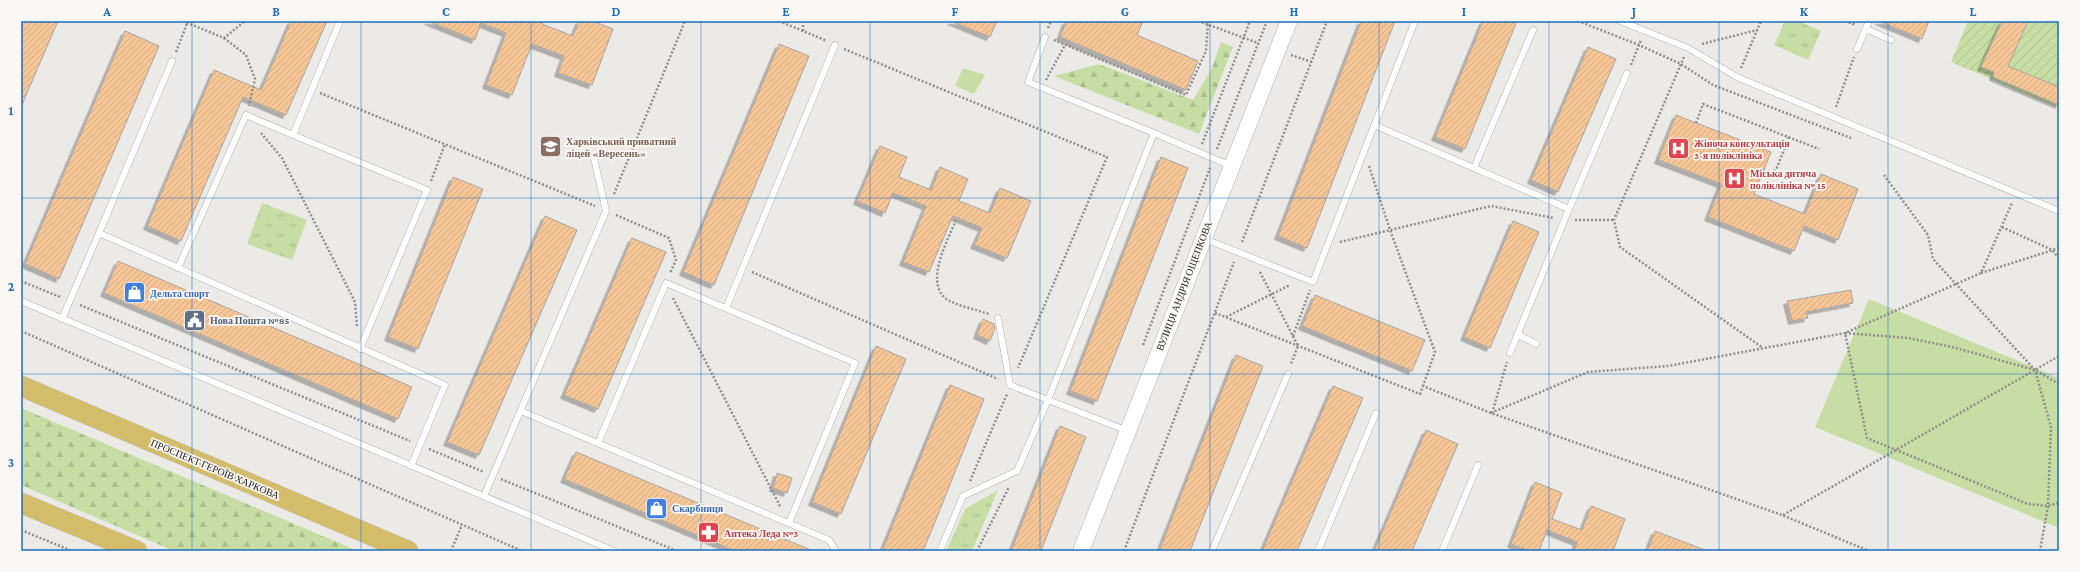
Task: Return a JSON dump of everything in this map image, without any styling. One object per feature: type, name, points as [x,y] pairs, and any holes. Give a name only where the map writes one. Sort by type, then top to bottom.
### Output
[{"type":"main road","name":"ПРОСПЕКТ ГЕРОЇВ ХАРКОВА","points":[[21,386],[408,551]]},
{"type":"main road","points":[[21,503],[137,551]]},
{"type":"street","name":"ВУЛИЦЯ АНДРІЯ ОЩЕПКОВА","points":[[1081,551],[1289,21]]},
{"type":"lane","points":[[293,135],[340,21]]},
{"type":"lane","points":[[1203,238],[1313,282],[1415,21]]},
{"type":"lane","points":[[1620,21],[1688,48],[1737,77],[2059,211]]},
{"type":"lane","points":[[1857,49],[1869,21]]},
{"type":"lane","points":[[1866,29],[1891,40]]},
{"type":"lane","points":[[1474,168],[1533,30]]},
{"type":"lane","points":[[1045,37],[1028,82],[1154,132],[1231,166]]},
{"type":"lane","points":[[726,308],[835,45]]},
{"type":"lane","points":[[62,319],[172,62]]},
{"type":"lane","points":[[1510,353],[1568,209],[1627,73]]},
{"type":"lane","points":[[178,268],[246,115],[427,190],[360,349]]},
{"type":"lane","points":[[1374,124],[1568,209]]},
{"type":"lane","points":[[940,551],[963,496],[1017,471],[1048,400],[1154,132]]},
{"type":"lane","points":[[484,496],[606,211],[594,158]]},
{"type":"lane","points":[[100,233],[360,349],[445,385],[411,466]]},
{"type":"lane","points":[[598,443],[666,283],[726,308],[855,363],[789,523]]},
{"type":"lane","points":[[21,302],[614,551]]},
{"type":"lane","points":[[998,318],[1010,385],[1128,431]]},
{"type":"lane","points":[[1517,334],[1536,344]]},
{"type":"lane","points":[[1212,551],[1288,374]]},
{"type":"lane","points":[[521,411],[829,540],[836,551]]},
{"type":"lane","points":[[1318,551],[1376,413]]},
{"type":"lane","points":[[1442,551],[1478,465]]},
{"type":"path","points":[[183,21],[224,38],[246,55],[255,79],[246,115],[282,158],[354,302],[360,349]]},
{"type":"path","points":[[224,38],[246,21]]},
{"type":"path","points":[[606,211],[685,21]]},
{"type":"path","points":[[779,21],[1107,157],[963,496]]},
{"type":"path","points":[[803,21],[803,31]]},
{"type":"path","points":[[1051,21],[1045,37],[1186,94],[1206,51],[1208,23]]},
{"type":"path","points":[[1198,21],[1208,23],[1258,44]]},
{"type":"path","points":[[1199,152],[1250,21]]},
{"type":"path","points":[[1141,351],[1267,21]]},
{"type":"path","points":[[1124,551],[1327,21]]},
{"type":"path","points":[[1737,77],[1761,21]]},
{"type":"path","points":[[172,62],[188,22]]},
{"type":"path","points":[[1757,30],[1688,48],[1614,220],[1620,246],[1763,349]]},
{"type":"path","points":[[1627,73],[1645,31]]},
{"type":"path","points":[[1832,117],[1857,49]]},
{"type":"path","points":[[1287,53],[1312,62]]},
{"type":"path","points":[[312,89],[669,238],[676,260],[666,283],[789,523]]},
{"type":"path","points":[[1696,123],[1703,104],[1819,149]]},
{"type":"path","points":[[1763,170],[1770,173],[1776,170],[1789,138]]},
{"type":"path","points":[[427,190],[445,144]]},
{"type":"path","points":[[1215,313],[1420,394],[1436,352],[1390,230],[1364,150]]},
{"type":"path","points":[[1884,175],[1928,235],[1933,260],[2035,370],[2051,427],[2048,506],[2040,551]]},
{"type":"path","points":[[1981,273],[2017,193]]},
{"type":"path","points":[[1327,245],[1491,206],[1564,220],[1614,220]]},
{"type":"path","points":[[956,220],[938,266],[936,277],[939,289],[945,298],[998,318]]},
{"type":"path","points":[[2002,227],[2052,250],[2059,258]]},
{"type":"path","points":[[1491,413],[1588,372],[1668,366],[1845,333],[1981,273],[2059,248]]},
{"type":"path","points":[[1252,258],[1298,346],[1288,374]]},
{"type":"path","points":[[742,268],[1010,385]]},
{"type":"path","points":[[1226,317],[1303,278]]},
{"type":"path","points":[[21,281],[677,551]]},
{"type":"path","points":[[1293,336],[1313,282]]},
{"type":"path","points":[[21,331],[522,551]]},
{"type":"path","points":[[1845,333],[1916,339],[1952,347],[2035,370],[2059,384]]},
{"type":"path","points":[[1845,333],[1867,438],[2028,504],[2048,506],[2059,503]]},
{"type":"path","points":[[1491,413],[1510,353]]},
{"type":"path","points":[[1782,515],[1896,451],[2059,356]]},
{"type":"path","points":[[1423,386],[1491,413],[1782,515],[1869,551]]},
{"type":"path","points":[[977,551],[1017,471]]},
{"type":"path","points":[[451,551],[462,525]]},
{"type":"path","points":[[21,530],[72,551]]},
{"type":"green space","points":[[1785,21],[1798,21],[1821,31],[1808,60],[1774,45]]},
{"type":"green space","points":[[1968,21],[2059,21],[2059,108],[1951,62]]},
{"type":"green space","points":[[1221,42],[1233,47],[1199,134],[1054,76],[1099,64],[1193,100],[1212,68]]},
{"type":"green space","points":[[963,68],[985,75],[974,94],[955,86]]},
{"type":"green space","points":[[262,203],[307,220],[292,260],[247,244]]},
{"type":"green space","points":[[1869,299],[2059,378],[2059,528],[1815,427]]},
{"type":"green space","points":[[21,408],[358,551],[174,551],[21,485]]},
{"type":"green space","points":[[998,490],[972,551],[946,551],[965,509]]},
{"type":"building","points":[[21,21],[58,21],[21,107]]},
{"type":"building","points":[[291,21],[327,21],[286,115],[243,97],[181,241],[147,226],[214,70],[261,90]]},
{"type":"building","points":[[428,21],[543,21],[542,24],[573,36],[579,21],[593,21],[613,29],[592,85],[558,73],[564,56],[532,44],[512,95],[486,85],[506,33],[481,23],[475,40]]},
{"type":"building","points":[[951,21],[997,21],[990,37]]},
{"type":"building","points":[[1066,21],[1143,21],[1137,35],[1198,61],[1186,90],[1060,37]]},
{"type":"building","points":[[1361,21],[1395,21],[1307,248],[1278,236]]},
{"type":"building","points":[[1483,21],[1517,21],[1465,149],[1435,137]]},
{"type":"building","points":[[1879,21],[1929,21],[1922,39]]},
{"type":"building","points":[[2002,21],[2028,21],[2008,66],[2059,87],[2059,105],[1993,77],[1994,72],[1981,67]]},
{"type":"building","points":[[125,31],[159,46],[59,279],[25,264]]},
{"type":"building","points":[[779,44],[809,56],[714,285],[683,272]]},
{"type":"building","points":[[1588,47],[1616,59],[1558,192],[1531,180]]},
{"type":"building","name":"Міська дитяча поліклініка № 15","points":[[1676,115],[1771,152],[1754,194],[1805,214],[1821,174],[1858,189],[1838,240],[1804,226],[1794,251],[1708,217],[1721,184],[1658,160]]},
{"type":"building","points":[[880,146],[907,157],[899,177],[931,190],[940,167],[968,179],[959,201],[990,213],[1000,188],[1031,201],[1007,258],[974,245],[982,228],[953,216],[929,272],[903,262],[926,206],[893,193],[885,213],[857,201]]},
{"type":"building","points":[[1161,157],[1188,168],[1097,401],[1070,391]]},
{"type":"building","points":[[453,177],[483,189],[418,349],[388,337]]},
{"type":"building","points":[[545,216],[577,230],[479,455],[447,442]]},
{"type":"building","points":[[1513,221],[1539,232],[1490,348],[1464,337]]},
{"type":"building","points":[[632,238],[666,252],[598,409],[564,395]]},
{"type":"building","points":[[118,261],[412,387],[398,419],[104,293]]},
{"type":"building","points":[[1851,290],[1853,303],[1806,312],[1808,318],[1792,321],[1787,301]]},
{"type":"building","points":[[1315,295],[1425,340],[1412,371],[1302,326]]},
{"type":"building","points":[[983,319],[994,324],[995,328],[990,341],[977,335]]},
{"type":"building","points":[[876,346],[906,359],[841,514],[812,502]]},
{"type":"building","points":[[1236,355],[1263,366],[1190,551],[1159,551]]},
{"type":"building","points":[[950,385],[984,399],[937,517],[923,551],[882,551]]},
{"type":"building","points":[[1333,386],[1363,398],[1297,551],[1262,551]]},
{"type":"building","points":[[1060,426],[1086,437],[1041,551],[1011,551]]},
{"type":"building","points":[[1426,430],[1458,444],[1412,551],[1374,551]]},
{"type":"building","points":[[576,452],[813,551],[735,551],[564,479]]},
{"type":"building","points":[[777,473],[792,478],[787,493],[773,488]]},
{"type":"building","points":[[1535,482],[1562,493],[1552,519],[1582,530],[1591,506],[1625,519],[1613,551],[1574,551],[1577,542],[1547,530],[1539,551],[1529,551],[1511,544]]},
{"type":"building","points":[[1655,531],[1705,550],[1705,551],[1647,551]]},
{"type":"place","name":"Харківський приватний ліцей «Вересень»","points":[[550,147]]},
{"type":"place","name":"Жіноча консультація 3-я поліклініка","points":[[1678,149]]},
{"type":"place","name":"Міська дитяча поліклініка № 15","points":[[1734,179]]},
{"type":"place","name":"Дельта спорт","points":[[135,293]]},
{"type":"place","name":"Нова Пошта №85","points":[[194,320]]},
{"type":"place","name":"Скарбниця","points":[[657,508]]},
{"type":"place","name":"Аптека Леда №3","points":[[709,533]]}]
